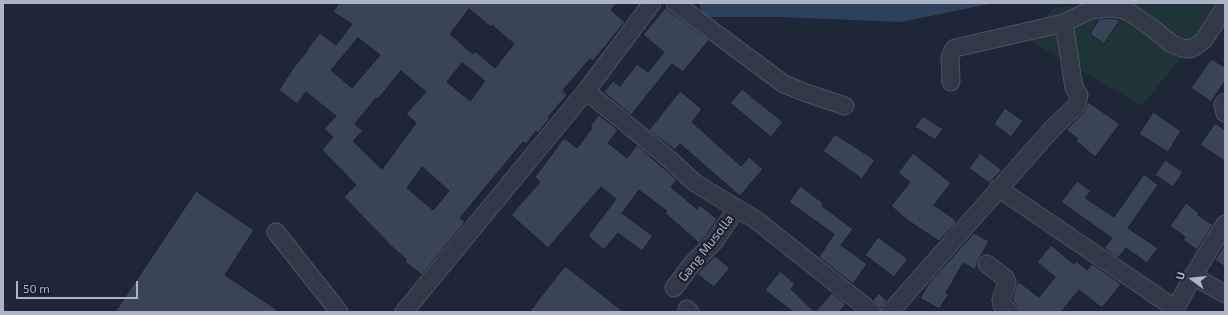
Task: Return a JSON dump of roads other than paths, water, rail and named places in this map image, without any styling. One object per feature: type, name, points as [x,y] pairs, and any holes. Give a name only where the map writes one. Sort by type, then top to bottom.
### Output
[{"type":"street","points":[[404,312],[586,91],[652,3]]},
{"type":"street","points":[[675,3],[784,84],[845,106]]},
{"type":"street","points":[[951,82],[950,57],[956,48],[1064,23],[1092,10],[1107,8],[1120,9],[1128,12],[1172,44],[1190,49],[1204,40],[1225,7]]},
{"type":"street","points":[[890,312],[998,188],[1052,129],[1077,105],[1080,95],[1074,88],[1064,23]]},
{"type":"street","points":[[586,91],[667,157],[695,183],[756,220],[872,312]]},
{"type":"street","points":[[1225,102],[1223,105],[1225,113]]},
{"type":"street","points":[[998,188],[1175,311],[1193,276],[1225,224]]},
{"type":"street","name":"Gang Musolla","points":[[674,288],[692,264],[714,242],[737,208]]},
{"type":"street","points":[[276,232],[339,312]]},
{"type":"street","points":[[987,264],[1005,278],[1007,282],[1001,300],[1002,305],[1010,312]]},
{"type":"street","points":[[1193,276],[1225,294]]},
{"type":"water","points":[[699,3],[994,3],[901,22],[782,17],[703,17]]}]
